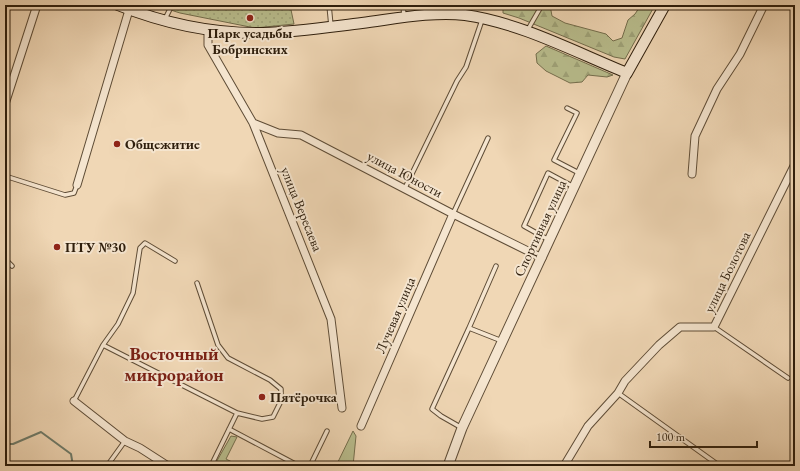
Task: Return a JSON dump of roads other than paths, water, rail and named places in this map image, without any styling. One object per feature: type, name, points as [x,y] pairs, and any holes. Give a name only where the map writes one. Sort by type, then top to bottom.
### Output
[{"type":"main road","points":[[118,5],[129,10],[164,20],[208,30],[261,33],[404,18],[452,15],[482,20],[526,32],[627,73]]},
{"type":"main road","name":"Спортивная улица","points":[[627,73],[665,5]]},
{"type":"street","points":[[5,104],[37,5]]},
{"type":"street","points":[[692,174],[695,136],[717,89],[740,54],[764,5]]},
{"type":"street","points":[[77,185],[129,10]]},
{"type":"street","name":"улица Вересаева","points":[[208,30],[208,45],[253,123],[331,319],[342,408]]},
{"type":"street","name":"Спортивная улица","points":[[448,466],[462,428],[627,73]]},
{"type":"street","name":"улица Юности","points":[[253,123],[278,133],[301,135],[453,214],[542,258]]},
{"type":"street","name":"улица Болотова","points":[[564,466],[588,426],[618,393],[625,381],[659,345],[680,327],[714,327],[795,164]]},
{"type":"street","name":"Лучевая улица","points":[[361,426],[453,214]]},
{"type":"street","points":[[74,401],[125,441],[140,448],[168,466]]},
{"type":"lane","points":[[164,20],[172,5]]},
{"type":"lane","points":[[329,5],[332,26]]},
{"type":"lane","points":[[403,5],[404,18]]},
{"type":"lane","points":[[526,32],[542,5]]},
{"type":"lane","points":[[405,188],[457,81],[466,67],[482,20]]},
{"type":"lane","points":[[567,108],[577,113],[554,160],[581,174]]},
{"type":"lane","points":[[453,214],[488,138]]},
{"type":"lane","points":[[550,240],[524,226],[548,173],[575,187]]},
{"type":"lane","points":[[5,176],[65,195],[74,193],[77,185]]},
{"type":"lane","points":[[74,401],[103,345],[115,330],[133,293],[140,248],[145,243],[176,261]]},
{"type":"lane","points":[[5,259],[12,266]]},
{"type":"lane","points":[[462,428],[432,409],[496,266]]},
{"type":"lane","points":[[103,345],[237,413],[262,418],[274,417],[281,401],[281,389],[270,380],[228,358],[221,350],[197,284]]},
{"type":"lane","points":[[714,327],[788,378]]},
{"type":"lane","points":[[469,328],[502,341]]},
{"type":"lane","points":[[618,393],[717,464]]},
{"type":"lane","points":[[211,466],[237,413]]},
{"type":"lane","points":[[229,429],[299,466]]},
{"type":"lane","points":[[310,466],[327,432]]},
{"type":"lane","points":[[107,466],[125,441]]},
{"type":"waterway","points":[[5,444],[13,444],[41,432],[71,454],[73,466]]},
{"type":"place","name":"Парк усадьбы Бобринских","points":[[250,18]]},
{"type":"place","name":"Общежитие","points":[[117,144]]},
{"type":"place","name":"ПТУ №30","points":[[57,247]]},
{"type":"place","name":"Пятёрочка","points":[[262,397]]},
{"type":"district","name":"Восточный микрорайон","points":[[174,363]]}]
